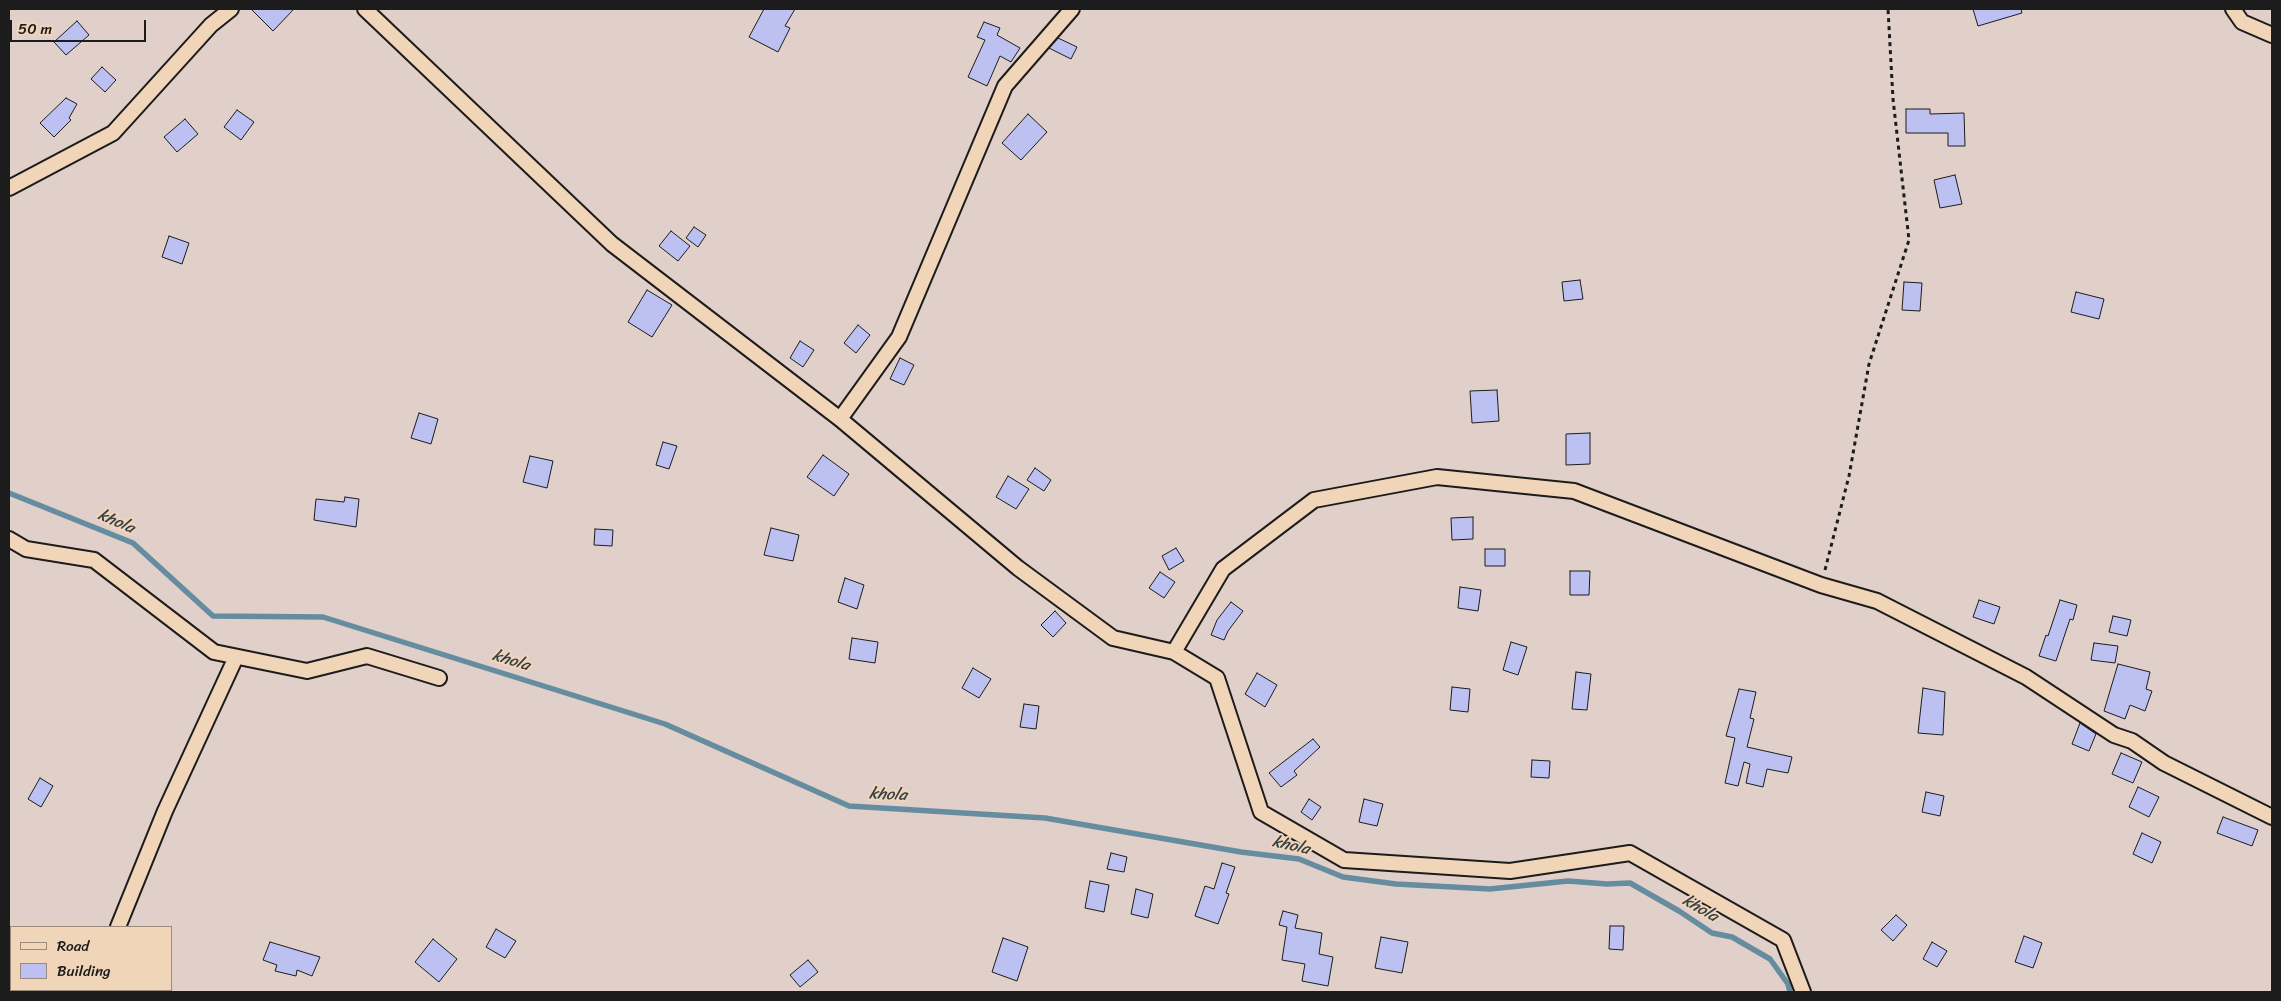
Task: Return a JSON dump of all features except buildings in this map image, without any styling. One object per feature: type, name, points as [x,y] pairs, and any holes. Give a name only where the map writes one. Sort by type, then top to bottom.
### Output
[{"type":"street","points":[[9,188],[114,133],[211,25],[231,9]]},
{"type":"street","points":[[365,9],[612,244],[840,420],[1018,568],[1113,638],[1174,652],[1217,678],[1261,812],[1344,860],[1510,871],[1630,854],[1782,940],[1803,992]]},
{"type":"street","points":[[840,420],[900,338],[1004,86],[1072,9]]},
{"type":"street","points":[[2233,9],[2242,22],[2272,35]]},
{"type":"street","points":[[1174,652],[1223,569],[1314,500],[1437,477],[1574,491],[1821,585],[1877,601],[2026,676],[2114,735],[2132,742],[2164,763],[2272,818]]},
{"type":"street","points":[[9,539],[26,549],[94,560],[214,652],[308,671],[367,656],[439,678]]},
{"type":"street","points":[[118,926],[165,811],[236,657]]},
{"type":"path","points":[[1821,585],[1849,476],[1870,364],[1909,240],[1893,99],[1888,9]]},
{"type":"waterway","name":"khola","points":[[9,493],[133,543],[213,616],[323,617],[665,724],[849,806],[1045,818],[1241,852],[1299,859],[1343,877],[1396,884],[1490,889],[1568,881],[1607,884],[1630,883],[1679,911],[1712,933],[1732,937],[1770,959],[1788,984],[1790,992]]}]
